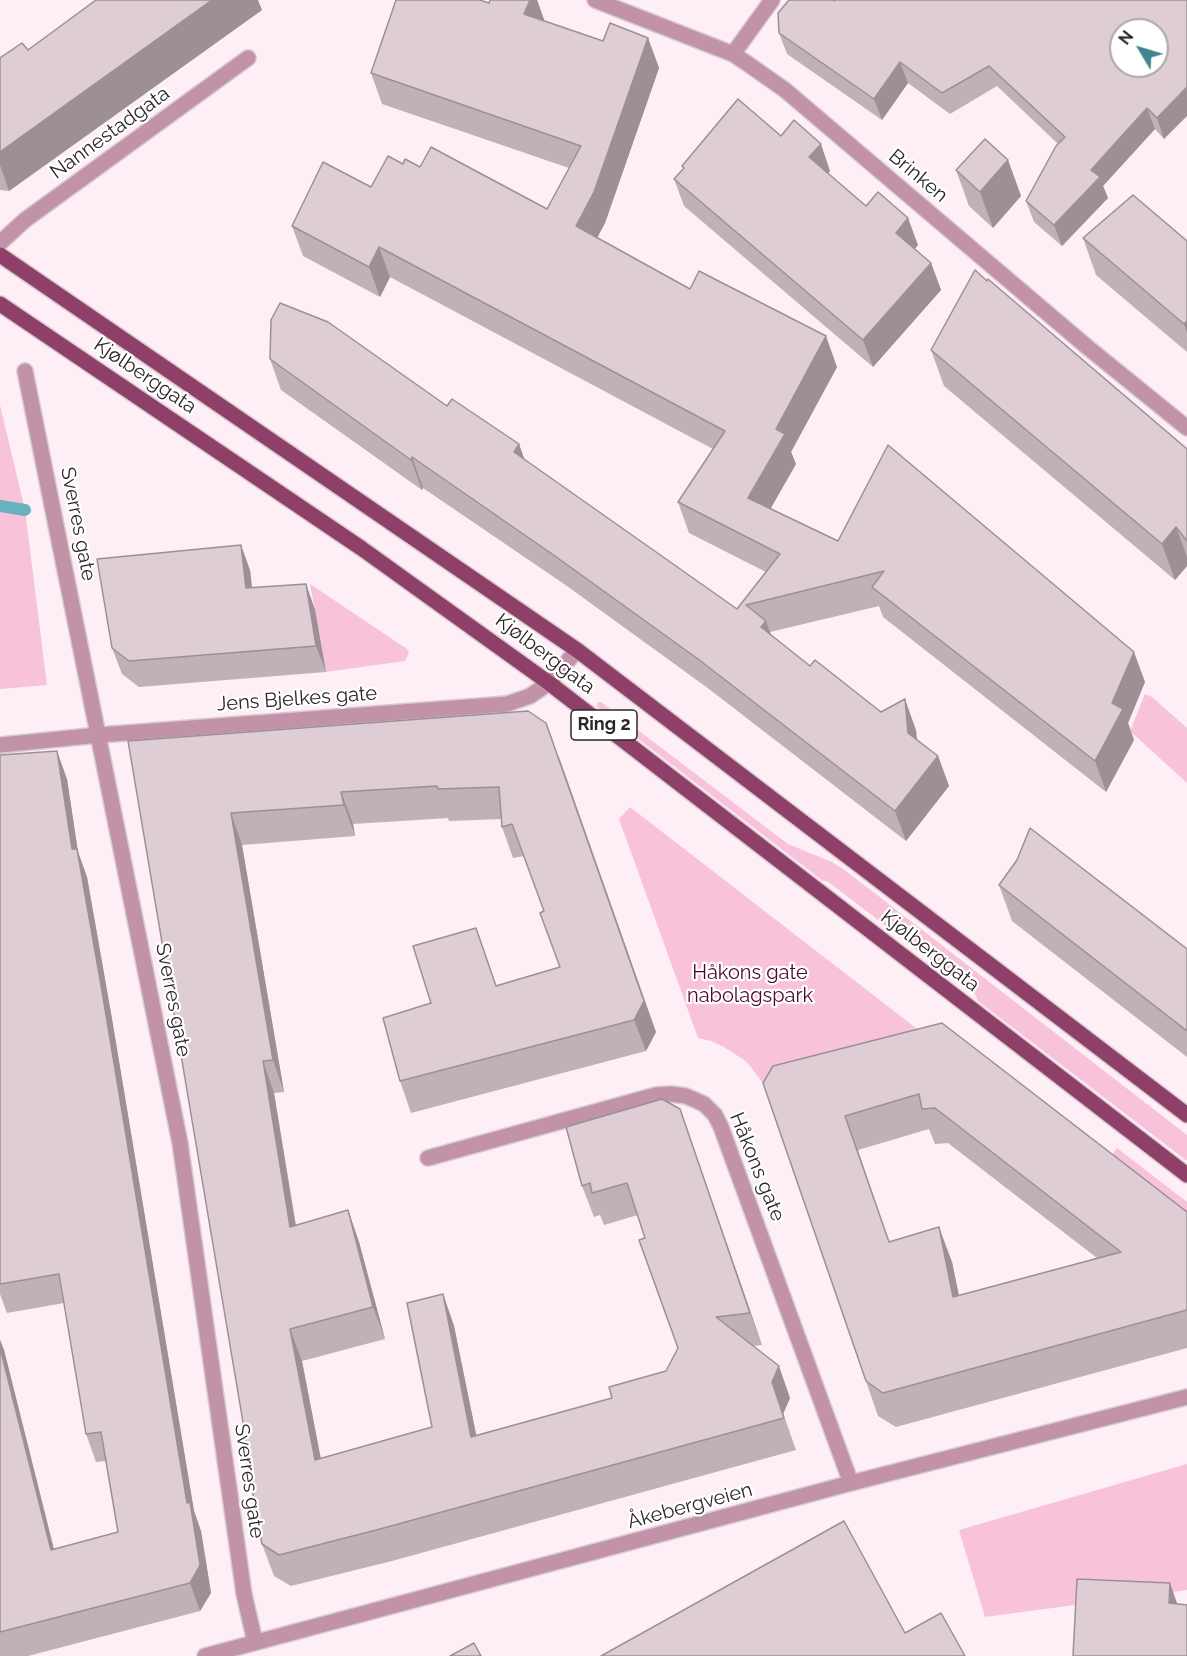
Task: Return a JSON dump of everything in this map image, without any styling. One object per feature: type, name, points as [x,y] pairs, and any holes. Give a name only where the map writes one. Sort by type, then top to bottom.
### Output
[{"type":"main road","name":"Kjølberggata","points":[[0,255],[577,650],[1187,1115]]},
{"type":"main road","name":"Kjølberggata","points":[[0,304],[351,541],[549,683],[1187,1175]]},
{"type":"street","name":"Brinken","points":[[595,0],[733,54],[784,90],[1187,428]]},
{"type":"street","points":[[733,54],[772,0]]},
{"type":"street","name":"Nannestadgata","points":[[0,243],[25,220],[248,58]]},
{"type":"street","name":"Sverres gate","points":[[25,371],[180,1143],[244,1594],[255,1642]]},
{"type":"street","name":"Jens Bjelkes gate","points":[[0,746],[99,735],[507,704],[530,696],[549,683],[577,650]]},
{"type":"street","name":"Håkons gate","points":[[428,1158],[656,1095],[686,1096],[704,1104],[715,1115],[725,1136],[851,1483]]},
{"type":"street","name":"Åkebergveien","points":[[205,1656],[851,1483],[1187,1397]]},
{"type":"green space","points":[[0,405],[25,510],[47,685],[0,689]]},
{"type":"green space","points":[[310,584],[407,649],[409,653],[405,661],[326,672]]},
{"type":"green space","points":[[1145,694],[1152,697],[1187,728],[1187,783],[1130,731]]},
{"type":"green space","points":[[598,702],[788,844],[832,862],[846,871],[1187,1135],[1187,1161],[978,1001],[975,994],[827,881],[823,881],[597,707]]},
{"type":"green space","name":"Håkons gate nabolagspark","points":[[630,807],[934,1042],[767,1089],[747,1062],[724,1047],[698,1038],[619,819]]},
{"type":"green space","points":[[1117,1148],[1187,1202],[1187,1217],[1111,1156]]},
{"type":"green space","points":[[1187,1464],[1187,1590],[985,1617],[959,1530]]},
{"type":"building","points":[[96,0],[212,0],[0,152],[0,58],[22,43],[28,50]]},
{"type":"building","points":[[396,0],[480,0],[489,3],[490,0],[530,0],[524,14],[603,41],[610,23],[648,38],[594,192],[576,226],[690,289],[699,271],[826,336],[776,429],[785,434],[748,498],[838,541],[888,445],[1134,652],[1112,703],[1123,709],[1095,761],[872,587],[884,571],[746,605],[766,621],[761,627],[810,666],[815,660],[881,712],[905,699],[908,733],[938,756],[895,811],[698,659],[555,556],[412,457],[411,460],[270,359],[271,320],[280,303],[328,322],[447,406],[452,399],[519,444],[514,452],[737,609],[780,554],[678,502],[725,431],[379,247],[369,267],[292,226],[323,162],[371,187],[388,156],[403,164],[405,159],[420,167],[431,147],[547,209],[581,146],[371,73]]},
{"type":"building","points":[[789,0],[1187,0],[1187,87],[1157,118],[1147,108],[1091,170],[1100,177],[1054,225],[1026,201],[1056,146],[1065,137],[989,66],[942,93],[900,62],[874,99],[779,33],[778,13]]},
{"type":"building","points":[[738,99],[781,136],[794,120],[821,144],[809,157],[866,206],[878,192],[908,218],[896,233],[931,263],[863,340],[674,179],[684,168],[682,166]]},
{"type":"building","points":[[985,139],[1008,160],[980,192],[956,170]]},
{"type":"building","points":[[1133,195],[1187,241],[1187,321],[1184,324],[1083,238]]},
{"type":"building","points":[[975,270],[1187,449],[1187,541],[1176,527],[1162,544],[931,350]]},
{"type":"building","points":[[241,545],[246,588],[306,584],[316,646],[129,661],[112,648],[97,559]]},
{"type":"building","points":[[528,711],[546,723],[644,1001],[634,1020],[400,1081],[383,1018],[431,1003],[413,946],[476,928],[496,986],[560,967],[540,913],[544,911],[512,824],[502,827],[499,787],[438,789],[437,786],[341,792],[344,805],[231,813],[273,1060],[263,1061],[290,1227],[348,1210],[373,1307],[290,1329],[315,1460],[432,1427],[407,1303],[443,1294],[471,1437],[612,1398],[609,1387],[666,1371],[678,1348],[639,1240],[645,1238],[627,1183],[592,1193],[590,1183],[582,1186],[566,1127],[662,1099],[680,1109],[750,1313],[716,1317],[779,1366],[772,1382],[784,1418],[279,1555],[262,1544],[128,741]]},
{"type":"building","points":[[57,751],[72,849],[77,849],[102,991],[187,1503],[190,1502],[200,1565],[190,1583],[0,1632],[0,1348],[51,1550],[118,1532],[101,1432],[86,1434],[59,1274],[0,1284],[0,755]]},
{"type":"building","points":[[1030,828],[1187,949],[1187,1031],[999,885],[1017,860]]},
{"type":"building","points":[[942,1023],[1187,1212],[1187,1310],[883,1393],[866,1381],[763,1083],[773,1066]],"holes":[[[919,1094],[922,1109],[935,1108],[1121,1252],[953,1297],[939,1227],[889,1242],[845,1116]]]},
{"type":"building","points":[[844,1521],[905,1633],[941,1613],[965,1656],[601,1656]]},
{"type":"building","points":[[1077,1579],[1170,1583],[1169,1603],[1187,1605],[1187,1656],[1073,1656]]},
{"type":"building","points":[[474,1643],[481,1656],[450,1656]]},
{"type":"waterway","points":[[0,506],[25,510]]}]
